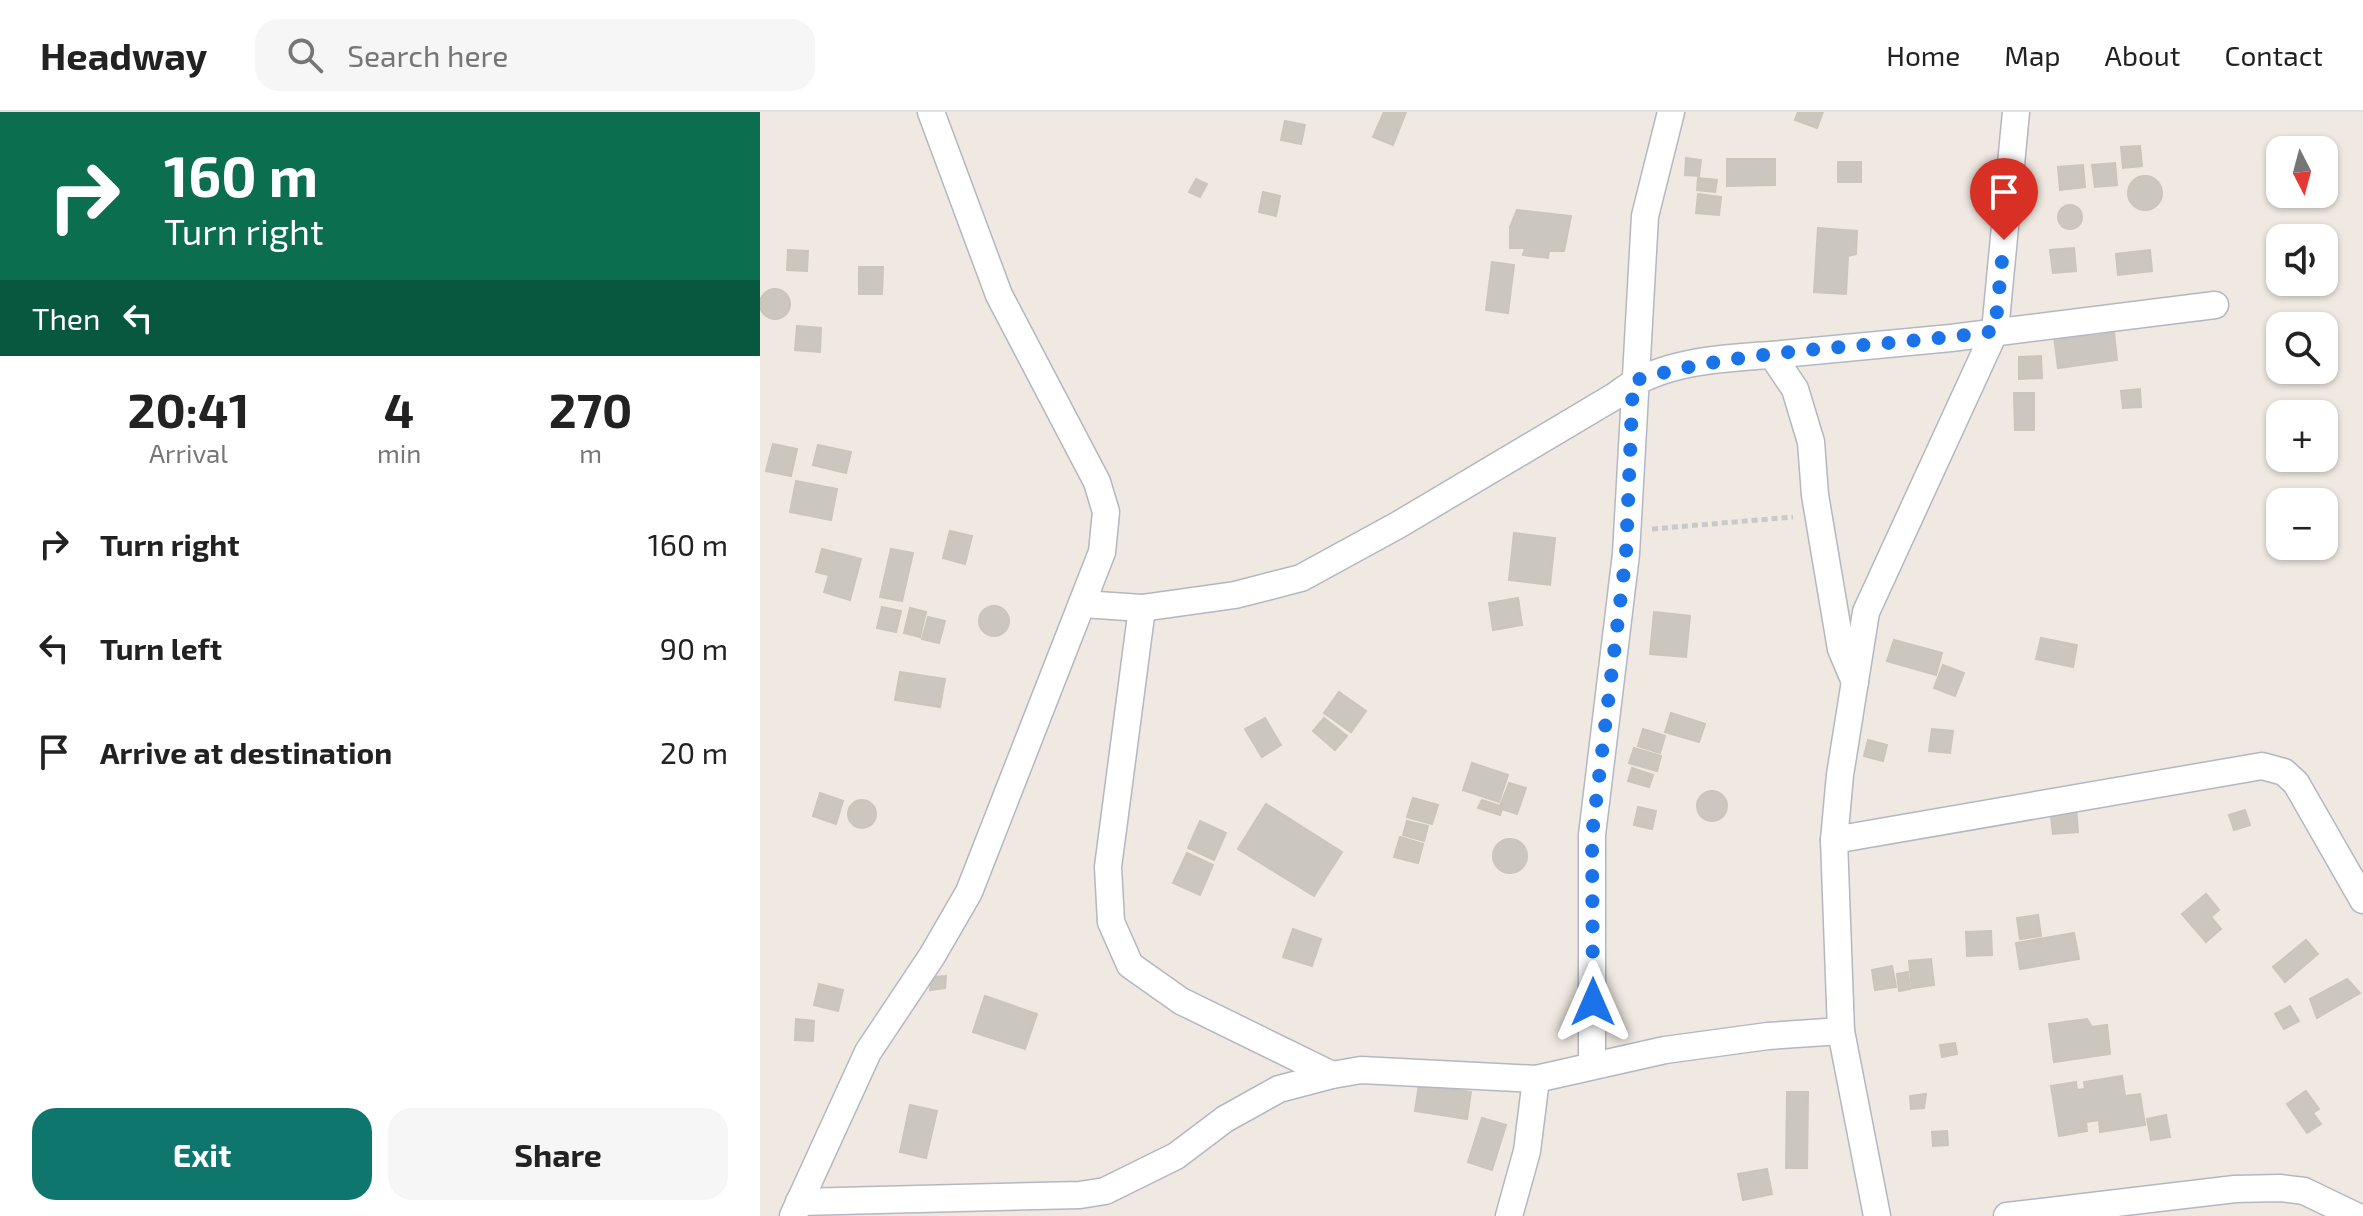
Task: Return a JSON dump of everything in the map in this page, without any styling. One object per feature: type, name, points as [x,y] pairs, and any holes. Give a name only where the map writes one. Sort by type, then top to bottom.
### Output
[{"type":"street","points":[[931,112],[999,295],[1097,482],[1106,512],[1102,552],[969,892],[932,956],[868,1052],[796,1209],[1080,1195],[1105,1191],[1176,1156],[1225,1119],[1279,1089],[1361,1070],[1536,1079],[1592,1065],[1724,1042],[1841,1031]]},
{"type":"street","points":[[1592,1065],[1592,835],[1627,531],[1633,381],[1645,216],[1671,112]]},
{"type":"street","points":[[1877,1216],[1841,1031],[1834,840],[1866,612],[1995,331],[2016,112]]},
{"type":"street","points":[[1082,604],[1142,608],[1235,595],[1301,578],[1452,493],[1615,396],[1633,381],[1689,364],[2215,305]]},
{"type":"street","points":[[1772,355],[1795,389],[1811,442],[1818,514],[1841,649],[1855,683]]},
{"type":"street","points":[[1142,608],[1108,867],[1111,922],[1130,965],[1181,1001],[1332,1075]]},
{"type":"street","points":[[1834,840],[2060,798],[2262,766],[2284,772],[2296,783],[2363,900]]},
{"type":"street","points":[[1509,1216],[1527,1151],[1536,1079]]},
{"type":"street","points":[[2007,1216],[2235,1189],[2280,1188],[2304,1191],[2356,1216]]},
{"type":"path","points":[[1627,531],[1818,514]]},
{"type":"building","points":[[1384,112],[1406,112],[1393,145],[1373,137]]},
{"type":"building","points":[[1798,112],[1823,112],[1817,128],[1795,120]]},
{"type":"building","points":[[1285,121],[1305,125],[1301,144],[1281,140]]},
{"type":"building","points":[[2140,146],[2142,166],[2123,168],[2121,147]]},
{"type":"building","points":[[1686,158],[1701,160],[1699,176],[1685,175]]},
{"type":"building","points":[[1727,159],[1775,159],[1775,185],[1727,186]]},
{"type":"building","points":[[1838,162],[1861,162],[1861,182],[1838,182]]},
{"type":"building","points":[[2115,163],[2117,185],[2095,187],[2092,165]]},
{"type":"building","points":[[2083,165],[2085,187],[2060,190],[2058,167]]},
{"type":"building","points":[[2145,176],[2157,181],[2162,193],[2157,205],[2145,210],[2133,205],[2128,193],[2133,181]]},
{"type":"building","points":[[1698,178],[1717,180],[1715,192],[1697,190]]},
{"type":"building","points":[[1196,179],[1207,184],[1200,197],[1189,192]]},
{"type":"building","points":[[1263,192],[1280,196],[1276,216],[1259,212]]},
{"type":"building","points":[[1698,194],[1721,197],[1719,215],[1696,213]]},
{"type":"building","points":[[2070,205],[2078,209],[2082,217],[2078,225],[2070,229],[2062,225],[2058,217],[2062,209]]},
{"type":"building","points":[[1517,210],[1571,216],[1564,251],[1549,251],[1548,258],[1523,255],[1525,248],[1510,248],[1510,227]]},
{"type":"building","points":[[1818,228],[1857,231],[1856,254],[1848,256],[1846,294],[1814,292]]},
{"type":"building","points":[[2074,248],[2076,271],[2053,273],[2050,250]]},
{"type":"building","points":[[788,250],[808,251],[807,271],[787,270]]},
{"type":"building","points":[[2150,250],[2152,271],[2118,275],[2116,254]]},
{"type":"building","points":[[1492,262],[1514,265],[1508,313],[1486,310]]},
{"type":"building","points":[[859,267],[883,267],[882,294],[859,294]]},
{"type":"building","points":[[775,289],[786,293],[790,304],[786,315],[775,319],[764,315],[760,304],[764,293]]},
{"type":"building","points":[[797,326],[821,328],[820,352],[795,350]]},
{"type":"building","points":[[2093,332],[2094,336],[2114,333],[2117,360],[2058,368],[2054,336]]},
{"type":"building","points":[[2041,356],[2042,378],[2019,379],[2019,357]]},
{"type":"building","points":[[2140,389],[2141,407],[2123,408],[2121,391]]},
{"type":"building","points":[[2014,393],[2034,393],[2034,430],[2015,430]]},
{"type":"building","points":[[773,444],[797,449],[791,476],[766,471]]},
{"type":"building","points":[[818,445],[851,452],[846,473],[813,465]]},
{"type":"building","points":[[796,481],[837,489],[831,520],[790,512]]},
{"type":"building","points":[[950,531],[972,536],[965,564],[943,558]]},
{"type":"building","points":[[1514,533],[1555,538],[1550,585],[1509,580]]},
{"type":"building","points":[[822,549],[861,559],[850,600],[824,592],[829,575],[816,572]]},
{"type":"building","points":[[891,549],[913,553],[902,601],[880,597]]},
{"type":"building","points":[[1518,598],[1522,625],[1493,630],[1489,603]]},
{"type":"building","points":[[994,606],[1005,610],[1009,621],[1005,632],[994,636],[983,632],[979,621],[983,610]]},
{"type":"building","points":[[882,607],[901,611],[896,632],[877,628]]},
{"type":"building","points":[[910,608],[926,612],[920,637],[904,633]]},
{"type":"building","points":[[1654,612],[1690,616],[1686,657],[1650,654]]},
{"type":"building","points":[[928,617],[945,621],[939,643],[922,639]]},
{"type":"building","points":[[2041,638],[2077,645],[2073,667],[2036,659]]},
{"type":"building","points":[[1894,640],[1942,653],[1936,675],[1887,661]]},
{"type":"building","points":[[1943,665],[1964,673],[1955,696],[1934,688]]},
{"type":"building","points":[[900,672],[945,679],[940,707],[895,700]]},
{"type":"building","points":[[1339,692],[1366,711],[1351,732],[1324,713]]},
{"type":"building","points":[[1671,713],[1705,724],[1699,742],[1665,732]]},
{"type":"building","points":[[1265,718],[1281,745],[1262,757],[1245,729]]},
{"type":"building","points":[[1324,718],[1347,736],[1335,750],[1313,731]]},
{"type":"building","points":[[1643,729],[1665,736],[1660,753],[1638,746]]},
{"type":"building","points":[[1932,729],[1953,731],[1950,753],[1929,751]]},
{"type":"building","points":[[1868,740],[1887,745],[1883,761],[1864,756]]},
{"type":"building","points":[[1634,748],[1661,756],[1657,771],[1629,763]]},
{"type":"building","points":[[1472,763],[1508,775],[1499,802],[1463,790]]},
{"type":"building","points":[[1632,768],[1653,775],[1649,787],[1628,781]]},
{"type":"building","points":[[1509,783],[1526,788],[1517,814],[1502,809],[1500,815],[1478,808],[1482,800],[1500,806]]},
{"type":"building","points":[[1712,791],[1718,792],[1726,800],[1726,812],[1718,820],[1712,821],[1706,820],[1698,812],[1697,806],[1698,800],[1706,792]]},
{"type":"building","points":[[820,793],[843,801],[836,824],[813,816]]},
{"type":"building","points":[[1413,798],[1438,805],[1432,824],[1407,817]]},
{"type":"building","points":[[862,800],[872,804],[876,814],[872,824],[862,828],[852,824],[848,814],[852,804]]},
{"type":"building","points":[[1266,804],[1342,852],[1314,896],[1238,849]]},
{"type":"building","points":[[2076,805],[2078,832],[2053,834],[2050,808]]},
{"type":"building","points":[[1638,807],[1656,811],[1652,829],[1634,825]]},
{"type":"building","points":[[2245,810],[2250,825],[2234,830],[2229,815]]},
{"type":"building","points":[[1200,821],[1226,833],[1214,860],[1188,848]]},
{"type":"building","points":[[1407,821],[1428,826],[1424,841],[1403,835]]},
{"type":"building","points":[[1400,837],[1423,844],[1418,863],[1394,857]]},
{"type":"building","points":[[1510,839],[1522,844],[1527,856],[1522,868],[1510,873],[1498,868],[1493,856],[1498,844]]},
{"type":"building","points":[[1187,853],[1213,865],[1200,895],[1173,883]]},
{"type":"building","points":[[2206,894],[2219,910],[2211,917],[2221,929],[2206,942],[2182,914]]},
{"type":"building","points":[[2038,915],[2041,936],[2020,939],[2017,918]]},
{"type":"building","points":[[1293,929],[1321,939],[1312,966],[1283,957]]},
{"type":"building","points":[[1991,931],[1992,955],[1967,956],[1966,932]]},
{"type":"building","points":[[2074,933],[2079,959],[2020,969],[2016,943]]},
{"type":"building","points":[[2306,940],[2318,954],[2285,982],[2273,967]]},
{"type":"building","points":[[1931,959],[1934,985],[1912,988],[1909,961]]},
{"type":"building","points":[[1892,966],[1896,987],[1875,990],[1872,970]]},
{"type":"building","points":[[1908,972],[1910,989],[1899,991],[1897,974]]},
{"type":"building","points":[[946,976],[945,988],[930,990],[932,977]]},
{"type":"building","points":[[2347,979],[2360,993],[2317,1018],[2310,999]]},
{"type":"building","points":[[819,984],[843,990],[838,1011],[814,1005]]},
{"type":"building","points":[[985,996],[1037,1014],[1025,1049],[973,1032]]},
{"type":"building","points":[[2290,1006],[2299,1021],[2284,1029],[2275,1014]]},
{"type":"building","points":[[796,1019],[814,1021],[813,1041],[795,1040]]},
{"type":"building","points":[[2087,1019],[2092,1027],[2107,1025],[2110,1054],[2054,1062],[2049,1024]]},
{"type":"building","points":[[1955,1043],[1957,1054],[1942,1057],[1940,1045]]},
{"type":"building","points":[[2122,1076],[2125,1096],[2140,1094],[2145,1125],[2100,1132],[2099,1120],[2086,1122],[2087,1131],[2059,1136],[2051,1086],[2076,1082],[2077,1090],[2085,1089],[2084,1082]]},
{"type":"building","points":[[1419,1084],[1471,1092],[1467,1119],[1415,1111]]},
{"type":"building","points":[[2306,1091],[2319,1109],[2313,1113],[2321,1124],[2307,1133],[2287,1104]]},
{"type":"building","points":[[1787,1092],[1808,1092],[1807,1168],[1786,1168]]},
{"type":"building","points":[[1926,1094],[1924,1108],[1911,1109],[1910,1096]]},
{"type":"building","points":[[910,1105],[937,1111],[926,1158],[900,1152]]},
{"type":"building","points":[[2166,1115],[2170,1137],[2151,1140],[2147,1119]]},
{"type":"building","points":[[1482,1118],[1506,1125],[1492,1170],[1468,1162]]},
{"type":"building","points":[[1947,1131],[1948,1145],[1933,1146],[1932,1132]]},
{"type":"building","points":[[1767,1169],[1772,1194],[1743,1200],[1738,1174]]},
{"type":"route","points":[[1593,1002],[1592,835],[1626,554],[1633,381],[1689,364],[1732,357],[1810,352],[1995,331],[2004,240]]}]
